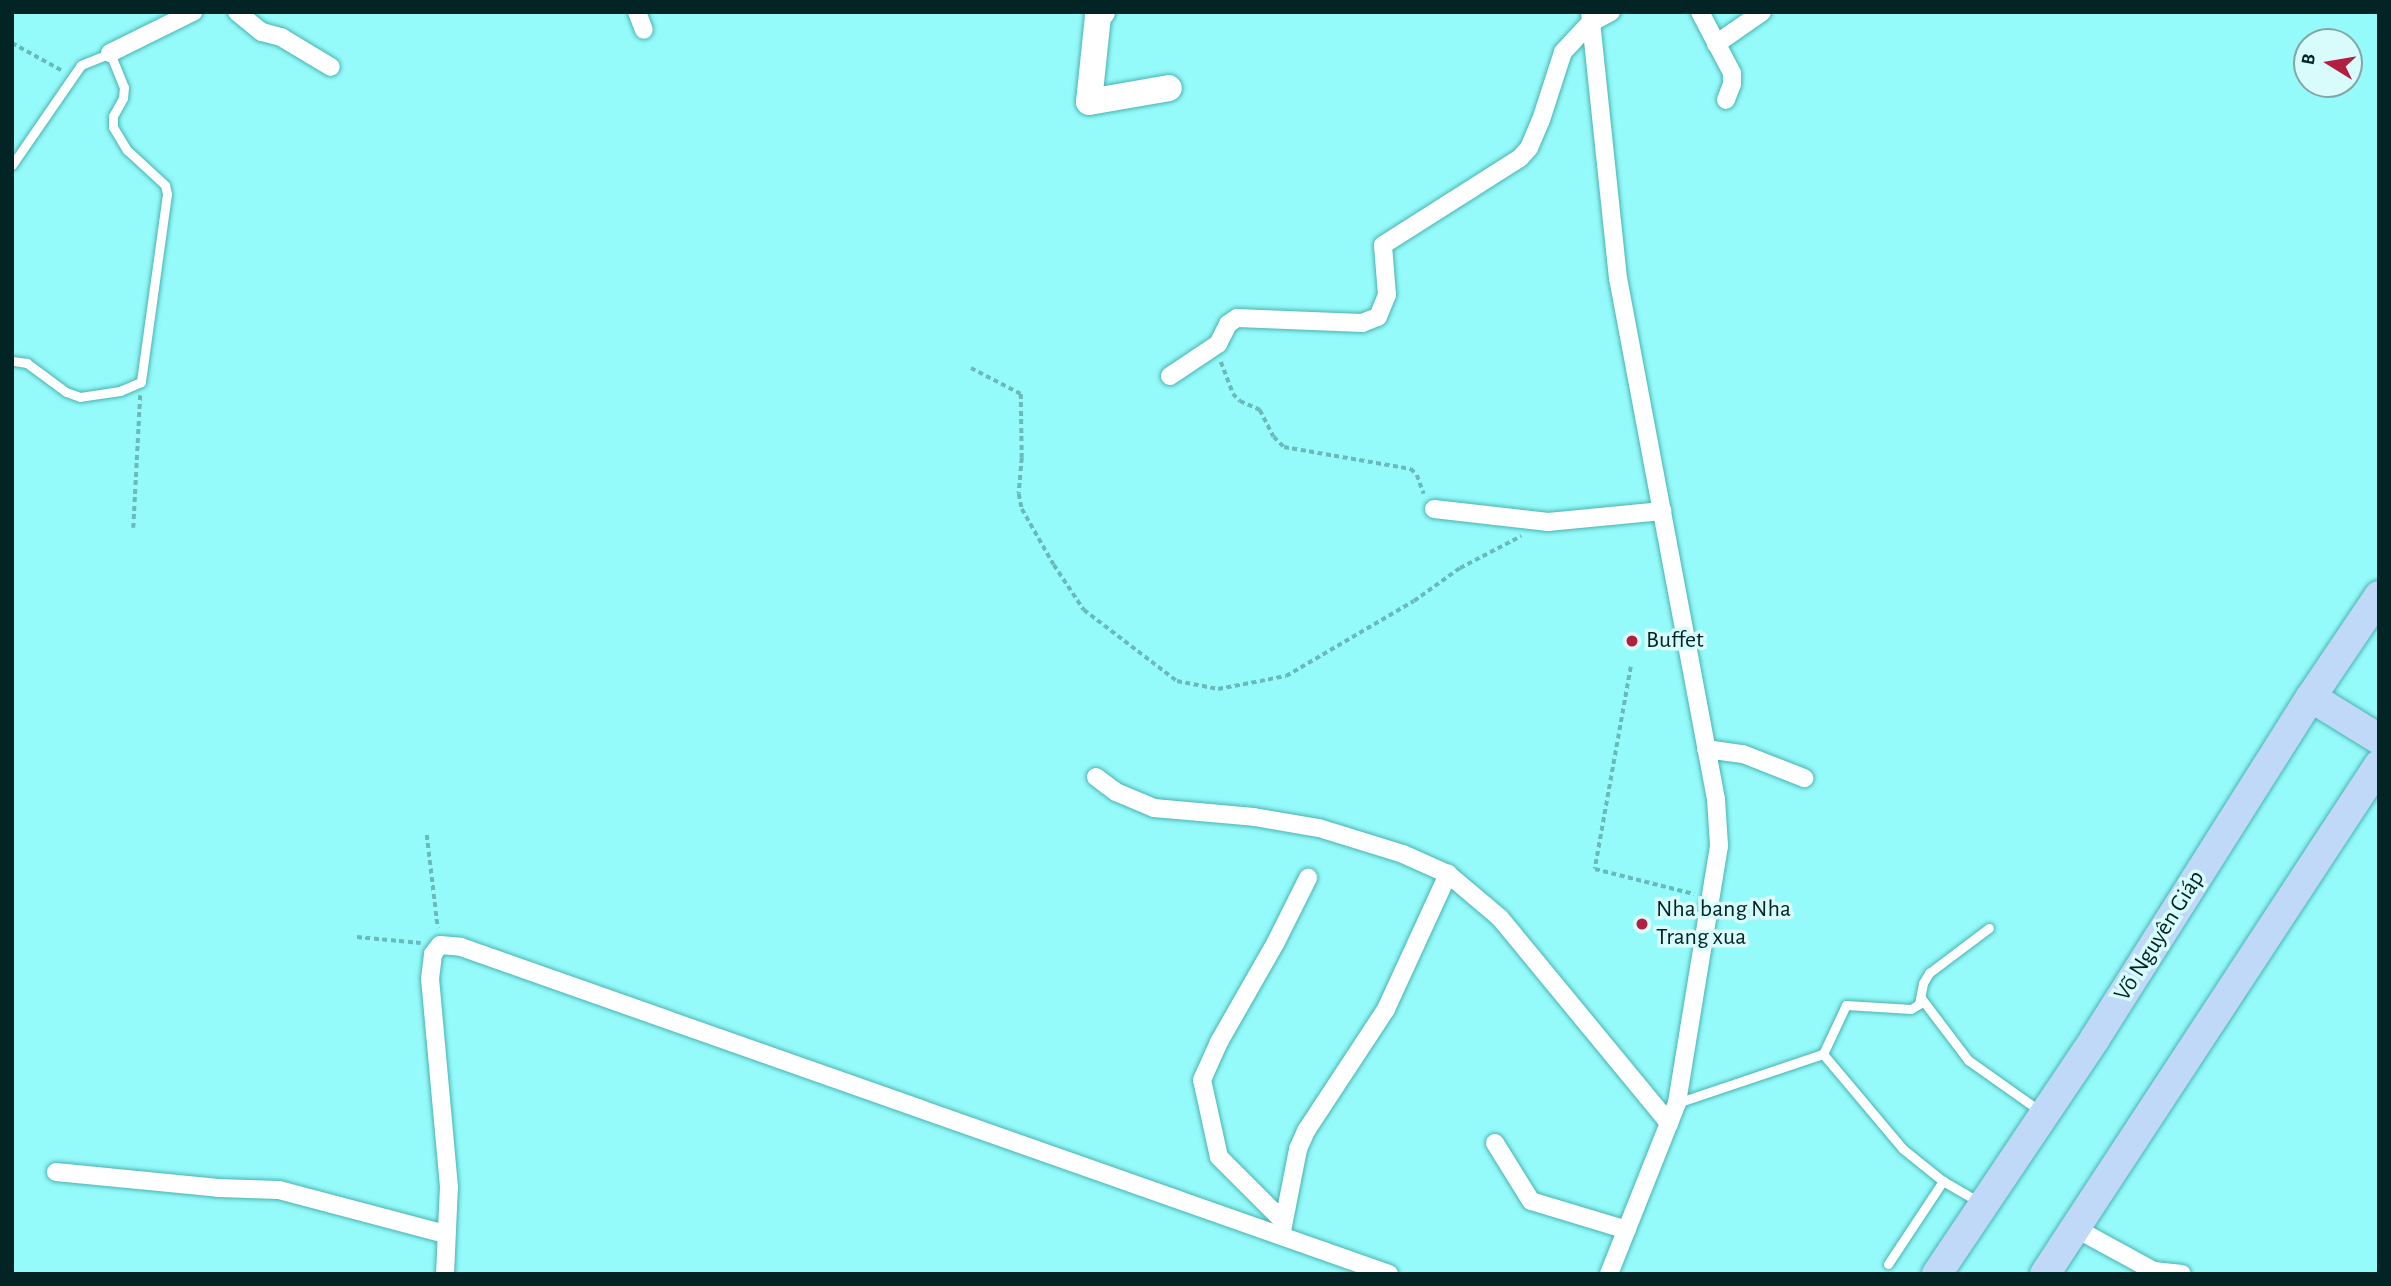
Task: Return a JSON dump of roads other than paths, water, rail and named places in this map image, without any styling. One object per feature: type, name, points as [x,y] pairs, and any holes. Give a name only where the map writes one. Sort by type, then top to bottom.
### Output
[{"type":"main road","points":[[1102,12],[1098,16],[1089,102],[1169,88]]},
{"type":"main road","name":"Võ Nguyên Giáp","points":[[1937,1274],[2094,1041],[2311,697],[2379,596]]},
{"type":"main road","points":[[2311,697],[2379,739]]},
{"type":"main road","points":[[2045,1274],[2379,765]]},
{"type":"street","points":[[110,53],[193,12]]},
{"type":"street","points":[[237,12],[262,33],[281,37],[331,67]]},
{"type":"street","points":[[637,12],[644,30]]},
{"type":"street","points":[[1170,376],[1218,344],[1228,324],[1237,318],[1362,323],[1378,317],[1385,307],[1387,295],[1383,245],[1520,158],[1529,148],[1541,120],[1563,52],[1590,18],[1611,12]]},
{"type":"street","points":[[1700,12],[1733,79],[1726,100]]},
{"type":"street","points":[[1716,44],[1762,12]]},
{"type":"street","points":[[1590,18],[1618,278],[1718,822],[1717,871],[1713,899],[1677,1103],[1609,1274]]},
{"type":"street","points":[[1434,509],[1548,522],[1662,511]]},
{"type":"street","points":[[1706,749],[1743,754],[1804,778]]},
{"type":"street","points":[[1096,777],[1116,792],[1154,808],[1254,817],[1319,828],[1403,854],[1448,874],[1500,918],[1670,1123]]},
{"type":"street","points":[[1282,1228],[1298,1149],[1306,1131],[1386,1009],[1448,874]]},
{"type":"street","points":[[1282,1228],[1219,1157],[1202,1080],[1219,1042],[1276,942],[1308,878]]},
{"type":"street","points":[[445,1274],[449,1187],[430,979],[433,954],[440,944],[461,947],[1282,1228],[1389,1274]]},
{"type":"street","points":[[1495,1143],[1531,1201],[1627,1230]]},
{"type":"street","points":[[56,1172],[218,1188],[279,1190],[446,1234]]},
{"type":"street","points":[[2075,1228],[2154,1272],[2182,1274]]},
{"type":"lane","points":[[12,165],[81,65],[110,53],[124,87],[123,97],[113,116],[113,127],[127,150],[165,186],[167,194],[141,382],[120,391],[80,397],[66,392],[27,363],[12,362]]},
{"type":"lane","points":[[1677,1103],[1823,1054],[1846,1005],[1911,1009],[1921,998],[1923,984],[1929,973],[1989,928]]},
{"type":"lane","points":[[1921,998],[1968,1060],[2044,1114]]},
{"type":"lane","points":[[1823,1054],[1903,1150],[1943,1181],[1983,1204]]},
{"type":"lane","points":[[1888,1264],[1943,1181]]},
{"type":"place","name":"Buffet","points":[[1632,641]]},
{"type":"place","name":"Nha bang Nha Trang xua","points":[[1642,924]]}]
